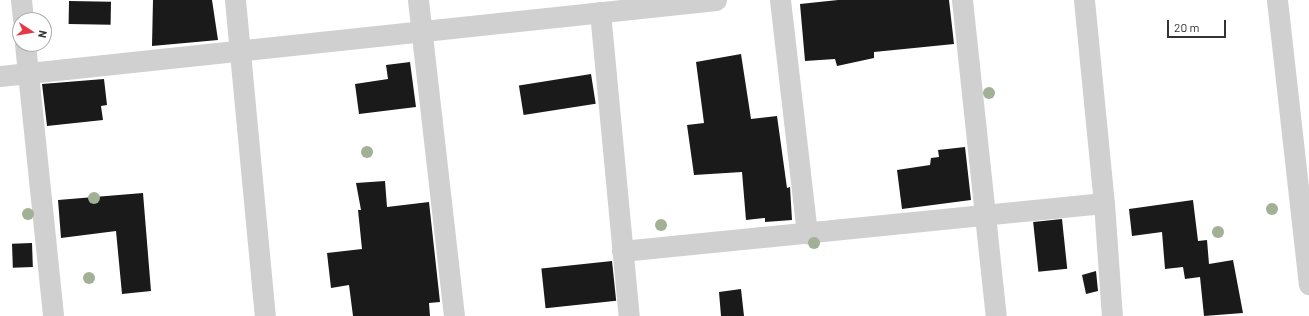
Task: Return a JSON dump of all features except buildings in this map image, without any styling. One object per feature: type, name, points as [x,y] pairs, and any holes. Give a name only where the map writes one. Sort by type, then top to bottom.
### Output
[{"type":"street","points":[[21,0],[22,12]]},
{"type":"street","points":[[235,0],[265,316]]},
{"type":"street","points":[[418,0],[454,316]]},
{"type":"street","points":[[0,76],[716,0]]},
{"type":"street","points":[[780,0],[807,233]]},
{"type":"street","points":[[962,0],[996,316]]},
{"type":"street","points":[[1084,0],[1104,203],[1112,316]]},
{"type":"street","points":[[1277,0],[1309,284]]},
{"type":"street","points":[[600,12],[629,316]]},
{"type":"street","points":[[26,52],[53,316]]},
{"type":"street","points":[[622,251],[1104,203]]}]
